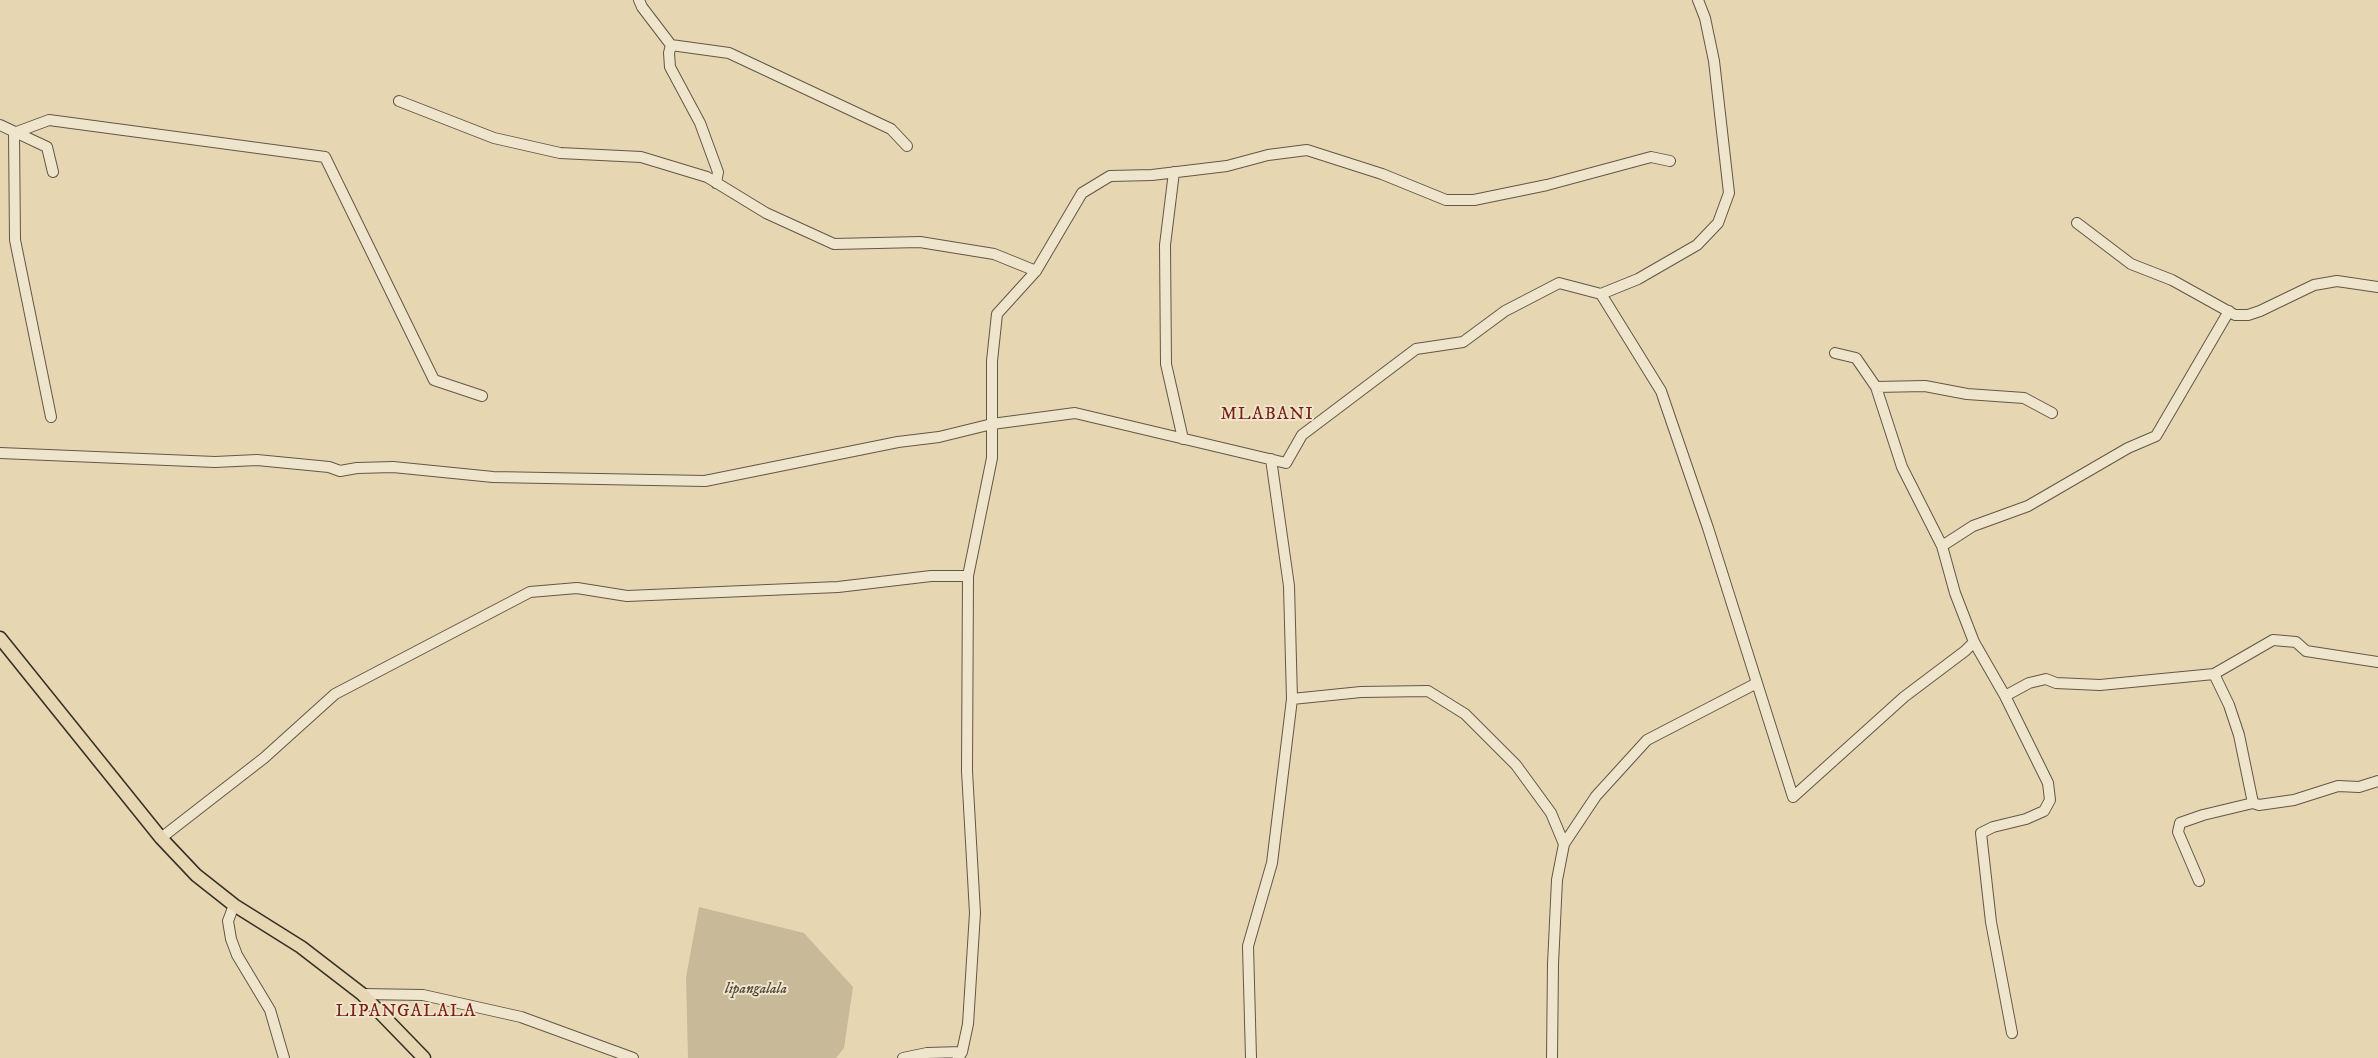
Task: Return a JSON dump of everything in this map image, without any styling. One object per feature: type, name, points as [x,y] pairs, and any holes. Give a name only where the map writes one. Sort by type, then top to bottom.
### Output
[{"type":"main road","points":[[0,638],[160,838],[196,875],[234,905],[301,947],[362,994],[424,1058]]},
{"type":"street","points":[[639,0],[642,7],[671,45],[729,53],[891,129],[907,146]]},
{"type":"street","points":[[0,453],[215,462],[257,460],[330,467],[340,471],[357,468],[393,467],[493,478],[704,481],[898,442],[939,437],[992,424],[1075,413],[1286,463],[1302,434],[1416,349],[1463,342],[1505,311],[1559,283],[1601,294],[1638,279],[1697,245],[1718,223],[1729,193],[1714,61],[1705,18],[1698,0]]},
{"type":"street","points":[[671,45],[669,53],[670,67],[700,123],[718,172],[716,183]]},
{"type":"street","points":[[399,101],[494,138],[560,154],[641,157],[707,177],[766,213],[834,244],[920,242],[994,254],[1036,271]]},
{"type":"street","points":[[14,133],[48,120],[325,157],[434,380],[482,396]]},
{"type":"street","points":[[0,125],[47,147],[52,172]]},
{"type":"street","points":[[14,133],[15,240],[51,417]]},
{"type":"street","points":[[903,1058],[927,1053],[960,1055],[968,1024],[976,913],[967,771],[968,576],[992,458],[992,361],[998,314],[1036,271],[1082,193],[1110,176],[1227,166],[1268,155],[1307,150],[1382,174],[1446,200],[1474,200],[1547,185],[1651,157],[1670,161]]},
{"type":"street","points":[[1174,172],[1165,245],[1166,364],[1183,439]]},
{"type":"street","points":[[2077,223],[2131,264],[2172,280],[2235,315],[2248,315],[2314,285],[2337,281],[2378,287]]},
{"type":"street","points":[[1601,294],[1661,391],[1708,528],[1793,797],[1904,697],[1965,651],[1974,642]]},
{"type":"street","points":[[1942,546],[1973,526],[2028,506],[2128,448],[2156,436],[2229,311]]},
{"type":"street","points":[[1835,353],[1856,358],[1876,387],[1902,467],[1942,546],[1955,593],[1974,642],[2005,696],[2048,783],[2050,800],[2044,811],[2026,819],[1993,827],[1981,833],[1991,922],[2012,1033]]},
{"type":"street","points":[[1876,387],[1925,386],[1968,394],[2024,398],[2052,413]]},
{"type":"street","points":[[1251,1058],[1248,946],[1272,862],[1292,699],[1289,586],[1271,459]]},
{"type":"street","points":[[160,838],[264,758],[335,694],[530,592],[577,588],[627,596],[838,587],[930,576],[968,576]]},
{"type":"street","points":[[2005,696],[2029,683],[2046,678],[2056,683],[2100,685],[2214,674],[2273,640],[2296,642],[2306,651],[2378,662]]},
{"type":"street","points":[[2214,674],[2229,705],[2239,735],[2253,803]]},
{"type":"street","points":[[1552,1058],[1552,964],[1557,880],[1564,844],[1596,796],[1647,740],[1757,683]]},
{"type":"street","points":[[1292,699],[1361,692],[1428,691],[1465,714],[1516,764],[1551,813],[1564,844]]},
{"type":"street","points":[[2199,881],[2178,832],[2180,823],[2203,815],[2253,803],[2259,805],[2294,800],[2338,786],[2359,787],[2378,781]]},
{"type":"street","points":[[234,905],[228,921],[231,939],[237,955],[270,1010],[284,1058]]},
{"type":"street","points":[[362,994],[424,995],[522,1017],[633,1058]]},
{"type":"green space","name":"lipangalala","points":[[699,907],[804,933],[853,987],[844,1048],[836,1058],[688,1058],[686,977]]},
{"type":"district","name":"MLABANI","points":[[1267,415]]},
{"type":"district","name":"LIPANGALALA","points":[[406,1012]]}]
